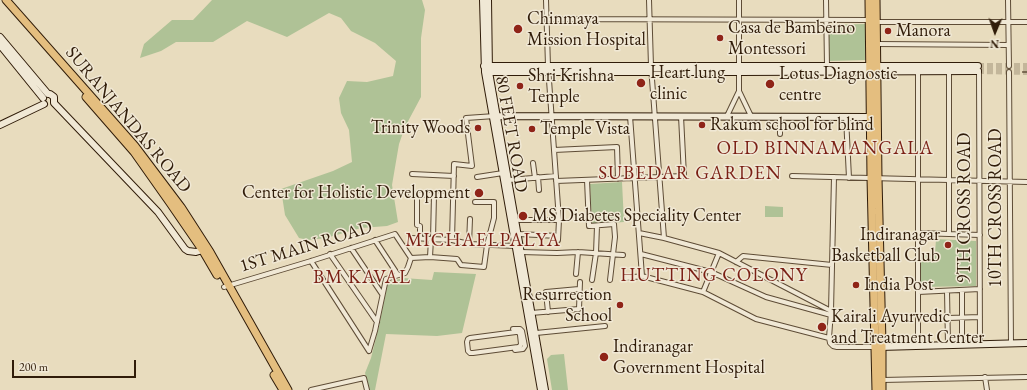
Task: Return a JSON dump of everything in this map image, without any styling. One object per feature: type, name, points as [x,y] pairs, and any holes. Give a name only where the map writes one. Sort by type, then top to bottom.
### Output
[{"type":"main road","name":"SURANJANDAS ROAD","points":[[2,0],[125,138]]},
{"type":"main road","name":"SURANJANDAS ROAD","points":[[6,0],[125,138],[170,203],[206,251],[283,390]]},
{"type":"main road","name":"80 FEET ROAD","points":[[483,0],[486,20]]},
{"type":"main road","name":"80 FEET ROAD","points":[[488,0],[486,20],[487,69],[503,173],[530,313]]},
{"type":"main road","points":[[869,0],[877,44],[870,117],[874,178]]},
{"type":"main road","points":[[876,0],[873,21],[874,178],[879,347],[882,390]]},
{"type":"main road","points":[[0,37],[49,106],[53,104]]},
{"type":"main road","points":[[0,45],[44,99]]},
{"type":"main road","points":[[739,69],[827,66],[918,72],[979,68]]},
{"type":"main road","points":[[487,69],[979,68]]},
{"type":"main road","points":[[0,125],[50,94],[54,97],[55,101],[53,104]]},
{"type":"main road","points":[[0,120],[44,99]]},
{"type":"main road","points":[[53,104],[155,214],[182,253],[190,255],[206,251]]},
{"type":"main road","name":"80 FEET ROAD","points":[[495,116],[509,180],[541,390]]},
{"type":"main road","points":[[495,116],[870,117]]},
{"type":"main road","name":"SURANJANDAS ROAD","points":[[226,286],[288,390]]},
{"type":"main road","name":"80 FEET ROAD","points":[[533,336],[545,390]]},
{"type":"main road","points":[[879,347],[1027,343]]},
{"type":"main road","points":[[876,390],[879,347]]},
{"type":"street","points":[[518,234],[558,238],[559,220],[548,69],[546,0]]},
{"type":"street","points":[[650,0],[651,69],[664,238]]},
{"type":"street","points":[[727,116],[739,91],[739,0]]},
{"type":"street","points":[[826,0],[827,66]]},
{"type":"street","points":[[1008,0],[1008,66]]},
{"type":"street","points":[[547,19],[1027,22]]},
{"type":"street","points":[[877,44],[1008,45]]},
{"type":"street","name":"9TH CROSS ROAD","points":[[979,68],[980,344]]},
{"type":"street","points":[[949,71],[950,234]]},
{"type":"street","points":[[918,72],[918,346]]},
{"type":"street","name":"10TH CROSS ROAD","points":[[1009,72],[1011,344]]},
{"type":"street","points":[[739,91],[751,116]]},
{"type":"street","points":[[452,240],[454,164],[472,166],[466,118],[495,116]]},
{"type":"street","points":[[630,116],[642,276]]},
{"type":"street","points":[[556,181],[684,176],[681,116]]},
{"type":"street","points":[[780,117],[780,134]]},
{"type":"street","points":[[846,117],[849,178]]},
{"type":"street","points":[[554,150],[617,147],[618,179]]},
{"type":"street","points":[[533,163],[539,190]]},
{"type":"street","points":[[477,177],[503,173]]},
{"type":"street","points":[[412,174],[454,176]]},
{"type":"street","points":[[509,180],[556,176]]},
{"type":"street","points":[[792,176],[1027,182]]},
{"type":"street","points":[[834,177],[830,343],[837,347],[879,347]]},
{"type":"street","points":[[587,180],[589,226],[614,224],[613,255],[610,280]]},
{"type":"street","points":[[411,194],[453,196]]},
{"type":"street","points":[[417,195],[417,225],[420,226],[420,238]]},
{"type":"street","points":[[430,257],[434,196]]},
{"type":"street","points":[[311,261],[369,351],[386,279],[405,273],[411,258],[430,257],[457,259],[461,265],[484,267],[486,245],[494,218],[494,202],[475,202]]},
{"type":"street","points":[[469,244],[470,218]]},
{"type":"street","points":[[519,220],[559,220]]},
{"type":"street","points":[[592,280],[596,253],[597,226]]},
{"type":"street","points":[[639,233],[664,238],[719,253],[831,313]]},
{"type":"street","points":[[918,233],[980,235]]},
{"type":"street","name":"1ST MAIN ROAD","points":[[226,286],[395,234],[411,258]]},
{"type":"street","points":[[411,238],[452,240],[469,244],[516,246]]},
{"type":"street","points":[[375,240],[398,275]]},
{"type":"street","points":[[351,248],[382,294]]},
{"type":"street","points":[[521,252],[578,252],[623,255]]},
{"type":"street","points":[[576,274],[578,252]]},
{"type":"street","points":[[703,292],[719,253]]},
{"type":"street","points":[[330,254],[377,322]]},
{"type":"street","points":[[641,254],[711,272],[766,297],[831,313]]},
{"type":"street","points":[[736,262],[743,256],[832,265]]},
{"type":"street","points":[[626,278],[642,276],[703,292],[756,318],[829,338]]},
{"type":"street","points":[[530,313],[579,309],[580,282]]},
{"type":"street","points":[[548,312],[546,292],[579,289]]},
{"type":"street","points":[[918,292],[980,289]]},
{"type":"street","points":[[962,290],[962,345]]},
{"type":"street","points":[[947,291],[948,345]]},
{"type":"street","points":[[948,318],[980,317]]},
{"type":"street","points":[[522,339],[533,336],[605,326]]},
{"type":"street","points":[[513,329],[522,331],[522,339],[520,346],[518,347],[470,353],[468,351],[467,342],[470,338],[519,332],[522,339],[525,346],[524,348],[514,350]]},
{"type":"street","points":[[882,380],[1027,377]]},
{"type":"street","points":[[311,390],[364,378],[367,390]]},
{"type":"street","points":[[985,378],[988,390]]},
{"type":"green space","points":[[212,0],[422,0],[425,10],[421,38],[421,97],[405,127],[399,144],[392,185],[398,222],[387,226],[361,228],[326,238],[308,240],[299,238],[285,215],[281,189],[333,171],[352,162],[349,130],[341,113],[339,98],[347,81],[367,82],[393,76],[396,61],[375,43],[351,31],[341,18],[329,13],[287,37],[247,21],[213,42],[176,42],[161,51],[140,58],[144,44],[172,20],[193,20]]},
{"type":"green space","points":[[865,24],[865,60],[829,61],[829,25]]},
{"type":"green space","points":[[622,182],[624,222],[592,224],[590,184]]},
{"type":"green space","points":[[765,206],[783,207],[783,217],[765,217]]},
{"type":"green space","points":[[936,239],[976,241],[976,286],[920,287],[920,253],[935,254]]},
{"type":"green space","points":[[434,272],[476,274],[462,333],[437,336],[386,334],[375,390],[369,390],[365,373],[371,358],[388,282],[403,278],[432,280]]},
{"type":"green space","points":[[564,354],[568,390],[552,390],[547,359],[551,355]]},
{"type":"tunnel","points":[[978,66],[1027,66]]},
{"type":"tunnel","points":[[978,71],[1027,72]]},
{"type":"railway","points":[[1022,72],[1027,72]]},
{"type":"place","name":"Chinmaya Mission Hospital","points":[[518,29]]},
{"type":"place","name":"Manora","points":[[888,31]]},
{"type":"place","name":"Casa de Bambeino Montessori","points":[[720,38]]},
{"type":"place","name":"Heart lung clinic","points":[[641,83]]},
{"type":"place","name":"Lotus Diagnostic centre","points":[[770,84]]},
{"type":"place","name":"Shri Krishna Temple","points":[[520,86]]},
{"type":"place","name":"Rakum school for blind","points":[[702,125]]},
{"type":"place","name":"Trinity Woods","points":[[478,128]]},
{"type":"place","name":"Temple Vista","points":[[532,129]]},
{"type":"place","name":"Center for Holistic Development","points":[[479,193]]},
{"type":"place","name":"MS Diabetes Speciality Center","points":[[523,216]]},
{"type":"place","name":"Indiranagar Basketball Club","points":[[948,245]]},
{"type":"place","name":"India Post","points":[[856,285]]},
{"type":"place","name":"Resurrection School","points":[[620,305]]},
{"type":"place","name":"Kairali Ayurvedic and Treatment Center","points":[[822,327]]},
{"type":"place","name":"Indiranagar Government Hospital","points":[[604,357]]},
{"type":"district","name":"OLD BINNAMANGALA","points":[[825,149]]},
{"type":"district","name":"SUBEDAR GARDEN","points":[[690,174]]},
{"type":"district","name":"MICHAELPALYA","points":[[483,241]]},
{"type":"district","name":"HUTTING COLONY","points":[[714,276]]},
{"type":"district","name":"BM KAVAL","points":[[362,278]]}]
